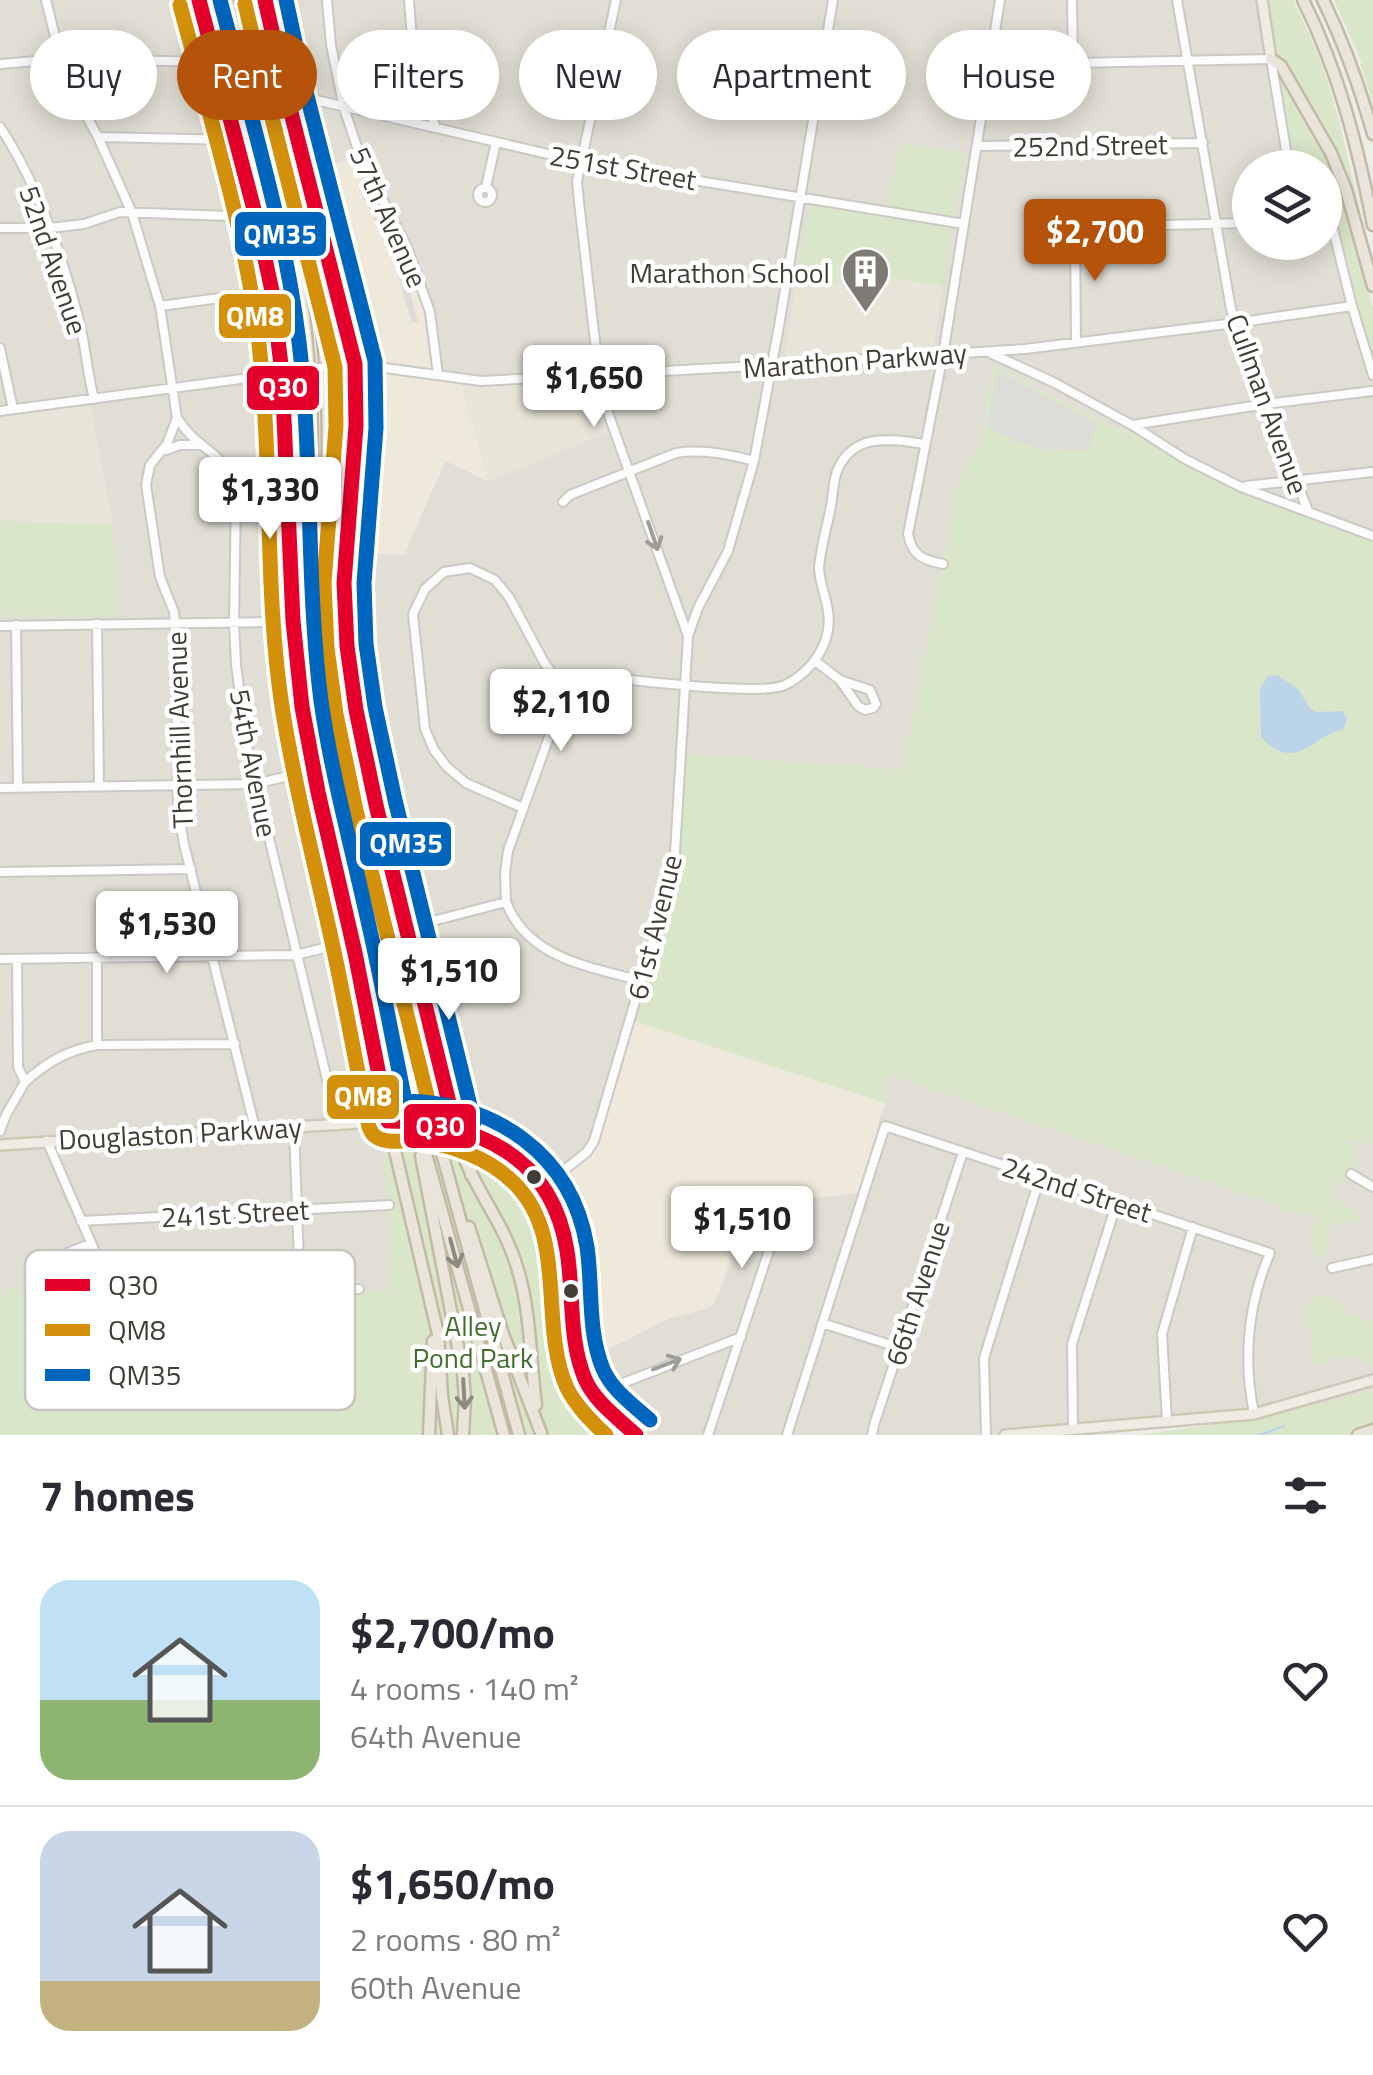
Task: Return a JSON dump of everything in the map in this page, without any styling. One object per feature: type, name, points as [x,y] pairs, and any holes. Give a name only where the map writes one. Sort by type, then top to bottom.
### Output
[{"type":"highway","points":[[222,0],[288,236],[306,329],[312,428],[309,651],[322,747],[351,879],[504,1435]]},
{"type":"highway","points":[[240,0],[303,226],[322,327],[328,432],[326,653],[338,744],[386,954],[518,1435]]},
{"type":"highway","points":[[250,0],[272,125]]},
{"type":"highway","points":[[1304,1],[1341,88],[1373,226]]},
{"type":"highway","points":[[1324,1],[1348,57],[1373,134]]},
{"type":"highway","points":[[1271,60],[1281,66],[1331,154],[1346,190],[1373,286]]},
{"type":"highway","points":[[424,1088],[498,1322],[542,1434]]},
{"type":"highway","points":[[408,1092],[463,1373],[463,1435]]},
{"type":"highway","points":[[392,1121],[438,1334],[448,1435]]},
{"type":"highway","points":[[450,1126],[517,1266],[542,1434]]},
{"type":"highway","points":[[471,1176],[477,1149],[488,1139]]},
{"type":"highway","points":[[427,1280],[433,1334],[429,1435]]},
{"type":"highway","points":[[1358,1435],[1373,1430]]},
{"type":"main road","points":[[199,0],[207,30]]},
{"type":"main road","points":[[265,0],[272,30]]},
{"type":"main road","points":[[1262,0],[1271,60]]},
{"type":"main road","points":[[231,120],[272,291],[282,373],[293,621],[309,750],[392,1121]]},
{"type":"main road","points":[[293,120],[355,364],[358,394],[344,574],[351,687],[450,1126]]},
{"type":"main road","name":"Douglaston Parkway","points":[[0,1145],[392,1121],[450,1126],[488,1139],[514,1154],[544,1186],[553,1202],[564,1235],[578,1356],[586,1380],[636,1435]]},
{"type":"main road","points":[[1004,1435],[1254,1414],[1373,1380]]},
{"type":"street","points":[[46,0],[54,30]]},
{"type":"street","name":"57th Avenue","points":[[327,0],[337,74]]},
{"type":"street","points":[[409,0],[412,39],[436,128]]},
{"type":"street","points":[[616,0],[577,181],[599,376],[612,426],[688,636]]},
{"type":"street","name":"61st Avenue","points":[[544,1186],[582,1156],[594,1141],[674,869],[688,636],[698,608],[728,552],[754,461],[833,0]]},
{"type":"street","points":[[943,564],[916,555],[908,534],[943,355],[1000,0]]},
{"type":"street","points":[[1072,0],[1073,63],[1271,60],[1286,150]]},
{"type":"street","name":"Cullman Avenue","points":[[1177,0],[1235,323],[1308,512]]},
{"type":"street","points":[[0,64],[30,61]]},
{"type":"street","points":[[89,120],[132,212],[160,306],[177,418]]},
{"type":"street","name":"57th Avenue","points":[[348,120],[360,156],[406,247],[430,312],[438,375]]},
{"type":"street","name":"251st Street","points":[[399,120],[582,162],[964,224]]},
{"type":"street","name":"52nd Avenue","points":[[0,127],[50,228],[81,330],[94,398]]},
{"type":"street","points":[[98,137],[236,140]]},
{"type":"street","points":[[486,188],[496,142]]},
{"type":"street","name":"252nd Street","points":[[977,146],[1203,143]]},
{"type":"street","points":[[0,228],[84,224],[120,212],[256,217]]},
{"type":"street","points":[[1076,342],[1075,227],[1232,224]]},
{"type":"street","points":[[1339,260],[1373,375]]},
{"type":"street","points":[[160,306],[272,291]]},
{"type":"street","name":"Marathon Parkway","points":[[0,411],[355,364],[481,381],[599,376],[1025,349],[1352,306]]},
{"type":"street","points":[[0,348],[13,410]]},
{"type":"street","points":[[1025,349],[1027,370]]},
{"type":"street","points":[[988,352],[1132,425],[1185,459],[1242,487],[1373,536]]},
{"type":"street","points":[[1132,425],[1373,391]]},
{"type":"street","name":"54th Avenue","points":[[177,418],[186,432],[228,468],[236,490],[234,623],[241,706],[254,784],[338,1124]]},
{"type":"street","name":"Thornhill Avenue","points":[[177,418],[172,435],[148,470],[146,490],[160,577],[176,624],[180,826],[255,1128]]},
{"type":"street","points":[[641,981],[544,950],[520,927],[506,902],[506,863],[554,723],[574,700],[617,679],[772,689],[798,676],[815,661],[826,640],[830,616],[819,570],[838,469],[854,449],[867,442],[882,439],[925,444]]},
{"type":"street","points":[[162,452],[180,445],[200,445]]},
{"type":"street","points":[[563,502],[676,453],[690,451],[754,461]]},
{"type":"street","points":[[1242,487],[1373,472]]},
{"type":"street","points":[[523,808],[466,783],[447,768],[434,750],[425,729],[413,614],[424,589],[444,572],[470,568],[495,580],[509,597],[545,664],[574,700]]},
{"type":"street","points":[[678,602],[698,608]]},
{"type":"street","points":[[0,626],[270,622]]},
{"type":"street","points":[[97,624],[99,786]]},
{"type":"street","points":[[16,626],[18,788]]},
{"type":"street","points":[[815,661],[840,680],[862,708],[870,710],[876,704],[870,690],[840,680]]},
{"type":"street","points":[[0,788],[254,784],[289,776]]},
{"type":"street","points":[[0,872],[191,869]]},
{"type":"street","points":[[406,928],[506,902]]},
{"type":"street","points":[[0,958],[296,955],[328,947]]},
{"type":"street","points":[[17,958],[18,1068],[25,1082]]},
{"type":"street","points":[[97,958],[98,1045]]},
{"type":"street","points":[[0,1131],[25,1082],[56,1058],[83,1047],[235,1044]]},
{"type":"street","name":"242nd Street","points":[[822,1323],[885,1126],[1270,1252],[1254,1300],[1248,1335],[1254,1414]]},
{"type":"street","points":[[294,1127],[299,1250]]},
{"type":"street","points":[[47,1140],[93,1250]]},
{"type":"street","name":"66th Avenue","points":[[872,1435],[963,1152]]},
{"type":"street","points":[[1351,1174],[1373,1187]]},
{"type":"street","points":[[986,1435],[984,1358],[1040,1177]]},
{"type":"street","points":[[1072,1428],[1072,1344],[1117,1202]]},
{"type":"street","name":"241st Street","points":[[81,1221],[389,1205]]},
{"type":"street","points":[[708,1435],[780,1217]]},
{"type":"street","points":[[1167,1421],[1162,1334],[1193,1227]]},
{"type":"street","points":[[75,1250],[90,1244]]},
{"type":"street","points":[[1332,1268],[1373,1258]]},
{"type":"street","points":[[355,1289],[359,1289]]},
{"type":"street","points":[[787,1435],[822,1323],[900,1348]]},
{"type":"street","points":[[595,1394],[741,1337]]},
{"type":"shaded area","points":[[0,0],[199,0],[207,30],[177,30],[177,120],[231,120],[256,217],[282,373],[290,384],[292,690],[282,699],[293,764],[355,1005],[353,1036],[363,1064],[372,1081],[375,1079],[394,1290],[355,1291],[355,1250],[25,1250],[25,1298],[12,1286],[0,1295]]},
{"type":"shaded area","points":[[285,0],[1267,0],[1291,150],[1232,150],[1232,260],[1342,260],[1342,240],[1373,366],[1373,542],[1225,487],[1136,435],[1100,422],[993,365],[983,433],[958,487],[903,770],[674,860],[591,1147],[544,1186],[521,1157],[505,1145],[456,1125],[380,802],[389,783],[384,764],[386,736],[368,627],[378,560],[375,554],[404,554],[481,380],[438,374],[360,158],[300,171],[287,120],[317,120],[317,30],[288,30]]},
{"type":"shaded area","points":[[361,158],[402,238],[429,307],[438,374],[459,377],[489,482],[444,460],[404,555],[338,552],[351,424],[350,381],[345,340],[300,171]]},
{"type":"shaded area","points":[[363,187],[396,251],[418,322],[412,323],[388,244],[358,188]]},
{"type":"shaded area","points":[[893,278],[942,286],[933,354],[784,363],[796,284]]},
{"type":"shaded area","points":[[997,370],[1097,424],[1087,451],[1034,448],[987,427]]},
{"type":"shaded area","points":[[598,376],[611,431],[489,482],[459,377],[481,380]]},
{"type":"shaded area","points":[[89,399],[113,524],[0,521],[0,411]]},
{"type":"shaded area","points":[[630,1020],[885,1103],[878,1123],[885,1126],[864,1192],[749,1207],[713,1304],[667,1319],[587,1360],[578,1319],[575,1255],[544,1186],[587,1152]]},
{"type":"shaded area","points":[[885,1072],[1306,1216],[1347,1139],[1373,1144],[1373,1390],[1297,1412],[1093,1435],[645,1435],[605,1396],[587,1360],[667,1319],[705,1309],[720,1290],[749,1207],[818,1197],[884,1126],[878,1124],[885,1103]]},
{"type":"green space","points":[[205,0],[209,0],[218,30],[213,30]]},
{"type":"green space","points":[[1267,0],[1293,0],[1320,58],[1339,120],[1365,245],[1342,172],[1342,150],[1331,150],[1276,50]]},
{"type":"green space","points":[[1334,0],[1373,0],[1373,103],[1362,62]]},
{"type":"green space","points":[[1278,73],[1324,150],[1290,150]]},
{"type":"green space","points":[[236,120],[243,120],[272,222],[297,357],[286,359],[273,266]]},
{"type":"green space","points":[[280,120],[287,120],[345,340],[346,349],[330,353],[315,256]]},
{"type":"green space","points":[[900,142],[965,153],[942,286],[893,278],[796,284],[811,199],[888,212]]},
{"type":"green space","points":[[1342,197],[1373,308],[1373,366],[1342,240]]},
{"type":"green space","points":[[993,365],[1100,422],[1136,435],[1225,487],[1373,542],[1373,1144],[1350,1140],[1358,1166],[1349,1179],[1334,1184],[1331,1196],[1354,1212],[1360,1223],[1331,1226],[1324,1260],[1311,1246],[1316,1214],[1307,1216],[886,1073],[885,1103],[630,1020],[678,864],[682,754],[903,770],[958,487],[983,433]]},
{"type":"green space","points":[[343,376],[350,381],[351,424],[339,532],[337,608],[344,678],[355,757],[442,1110],[437,1110],[366,843],[336,677],[331,608],[334,378]]},
{"type":"green space","points":[[300,383],[299,641],[290,384]]},
{"type":"green space","points":[[0,521],[113,524],[118,616],[0,615]]},
{"type":"green space","points":[[362,553],[375,554],[378,560],[369,625],[386,740],[387,786],[380,802],[359,708],[362,683],[356,666],[350,600],[350,562]]},
{"type":"green space","points":[[292,690],[373,1082],[356,1046],[355,1005],[293,764],[282,699]]},
{"type":"green space","name":"Alley Pond Park","points":[[397,1134],[407,1134],[408,1138],[445,1137],[466,1142],[500,1158],[538,1196],[555,1241],[572,1367],[581,1389],[623,1435],[0,1435],[0,1295],[12,1285],[25,1298],[25,1410],[355,1410],[355,1291],[391,1290],[383,1142]]},
{"type":"green space","points":[[1316,1295],[1335,1302],[1350,1316],[1373,1322],[1373,1366],[1355,1356],[1323,1364],[1315,1361],[1311,1352],[1313,1332],[1305,1313]]},
{"type":"green space","points":[[1373,1390],[1373,1435],[1136,1435],[1256,1417]]},
{"type":"water","points":[[1277,675],[1297,688],[1316,712],[1342,711],[1347,718],[1344,728],[1297,752],[1283,752],[1268,744],[1261,736],[1260,689],[1268,676]]},
{"type":"waterway","points":[[1260,1435],[1284,1426]]},
{"type":"transit line","name":"Q30","points":[[199,0],[272,291],[282,373],[293,621],[302,707],[388,1121],[451,1128],[479,1137],[505,1150],[545,1190],[559,1218],[567,1251],[574,1332],[585,1379],[601,1402],[636,1435]]},
{"type":"transit line","name":"QM35","points":[[220,0],[289,275],[302,369],[321,701],[405,1101],[438,1104],[498,1124],[547,1160],[579,1214],[587,1247],[592,1324],[603,1369],[617,1390],[650,1420]]},
{"type":"transit line","name":"Q30","points":[[265,0],[355,364],[356,426],[344,583],[356,710],[455,1127]]},
{"type":"transit line","name":"QM35","points":[[286,0],[375,361],[376,428],[364,583],[366,644],[375,707],[474,1122]]},
{"type":"transit line","name":"QM8","points":[[245,4],[335,367],[336,426],[324,583],[336,714],[436,1132]]},
{"type":"transit line","name":"QM8","points":[[180,5],[229,188],[257,326],[277,671],[369,1127],[382,1140],[429,1143],[481,1160],[504,1174],[531,1205],[547,1254],[554,1336],[567,1388],[606,1435]]},
{"type":"place","name":"Marathon School","points":[[865,314]]}]
